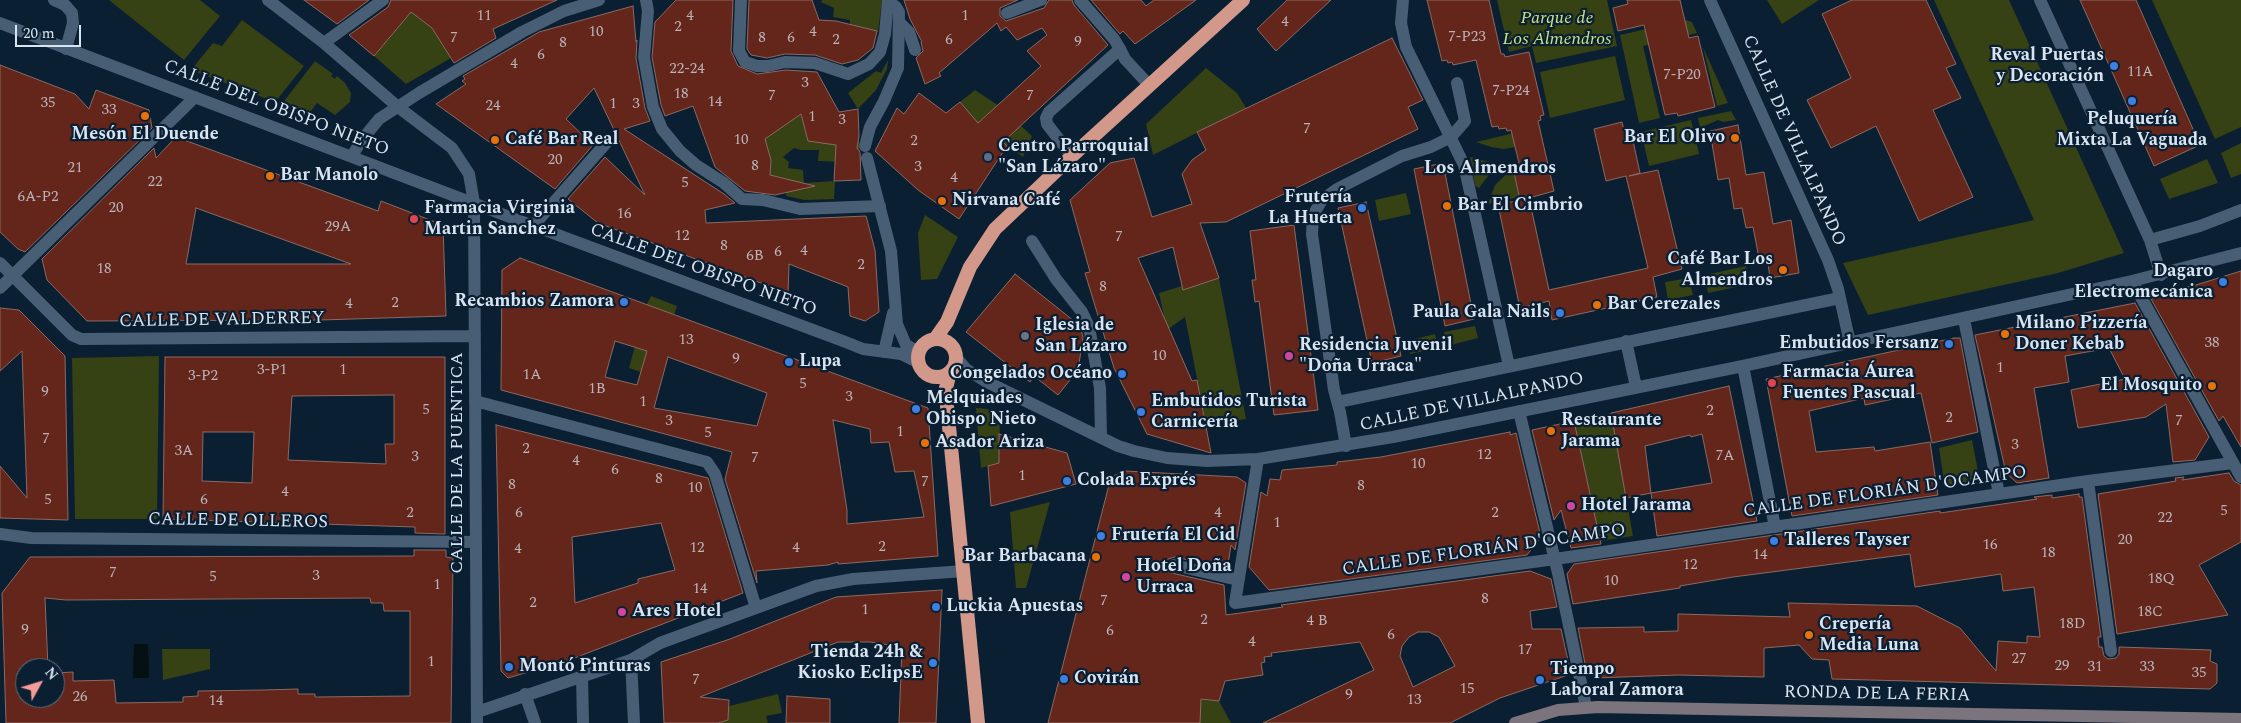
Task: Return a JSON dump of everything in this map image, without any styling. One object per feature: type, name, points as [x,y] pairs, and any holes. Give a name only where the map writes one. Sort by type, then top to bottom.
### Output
[{"type":"highway","points":[[935,339],[944,328],[964,278],[986,242],[1010,214],[1244,0]]},
{"type":"highway","points":[[946,406],[946,383],[955,364],[950,334],[952,310]]},
{"type":"highway","points":[[950,372],[942,376],[932,376],[924,372],[918,354],[924,343],[935,339],[942,339],[954,352]]},
{"type":"highway","points":[[932,376],[944,394],[946,406],[978,723]]},
{"type":"main road","name":"RONDA DE LA FERIA","points":[[1515,723],[1558,710],[1586,707],[2241,719]]},
{"type":"street","points":[[54,0],[65,5],[72,13],[73,23],[66,49]]},
{"type":"street","points":[[268,0],[324,43],[398,106],[452,148],[469,174],[474,203]]},
{"type":"street","points":[[324,43],[383,0]]},
{"type":"street","points":[[352,156],[372,126],[398,106],[522,32],[564,11],[599,0]]},
{"type":"street","points":[[646,0],[648,11],[644,57],[653,107],[662,129],[680,151],[724,183],[742,199],[763,200],[800,209],[880,206]]},
{"type":"street","points":[[741,0],[739,51],[745,62],[756,66],[768,66],[785,62],[816,63],[846,74],[854,73],[869,64],[880,52],[885,34],[888,1]]},
{"type":"street","points":[[1007,13],[1041,0]]},
{"type":"street","points":[[1080,0],[1114,39],[1125,59],[1149,85]]},
{"type":"street","name":"CALLE DE VILLALPANDO","points":[[1403,0],[1401,23],[1406,47],[1460,153],[1467,175],[1509,366]]},
{"type":"street","name":"CALLE DE VILLALPANDO","points":[[1710,0],[1828,260],[1840,298],[1850,343]]},
{"type":"street","points":[[2040,0],[2150,240],[2161,275]]},
{"type":"street","points":[[888,1],[898,9],[898,68],[884,101],[870,127],[866,152],[891,251],[894,304],[898,330],[906,344],[918,354]]},
{"type":"street","points":[[899,22],[909,32],[915,50]]},
{"type":"street","name":"CALLE DEL OBISPO NIETO","points":[[0,23],[533,226],[863,348],[911,358],[918,354]]},
{"type":"street","points":[[1072,156],[1049,128],[1047,116],[1120,49]]},
{"type":"street","points":[[1451,137],[1464,121],[1457,83]]},
{"type":"street","points":[[0,288],[195,98]]},
{"type":"street","name":"CALLE DE VILLALPANDO","points":[[1346,446],[1334,390],[1312,234],[1313,215],[1322,200],[1338,189],[1402,156],[1431,148],[1451,137]]},
{"type":"street","points":[[533,226],[607,142]]},
{"type":"street","name":"CALLE DE LA PUENTICA","points":[[474,203],[477,718]]},
{"type":"street","points":[[2150,240],[2200,226],[2241,210]]},
{"type":"street","points":[[1032,241],[1056,279],[1082,312],[1089,327],[1100,388],[1101,438]]},
{"type":"street","name":"CALLE DE VILLALPANDO","points":[[983,380],[1101,438],[1134,451],[1166,458],[1207,461],[1258,459],[1346,446],[1743,366],[2132,282],[2241,253]]},
{"type":"street","name":"CALLE DE VALDERREY","points":[[0,263],[72,335],[86,340],[475,336]]},
{"type":"street","points":[[2132,282],[2241,478]]},
{"type":"street","name":"CALLE DE VILLALPANDO","points":[[1338,402],[1840,298]]},
{"type":"street","points":[[889,353],[894,304]]},
{"type":"street","points":[[1964,319],[1999,494]]},
{"type":"street","points":[[1626,341],[1636,387]]},
{"type":"street","points":[[954,352],[966,369],[983,380]]},
{"type":"street","points":[[1743,366],[1775,527]]},
{"type":"street","points":[[950,372],[961,372],[983,380]]},
{"type":"street","points":[[475,401],[707,462],[715,474],[756,608]]},
{"type":"street","points":[[1519,411],[1586,707]]},
{"type":"street","name":"CALLE DE FLORIÁN D'OCAMPO","points":[[1258,459],[1235,603],[1554,559],[2088,481],[2233,463]]},
{"type":"street","points":[[2088,481],[2111,652]]},
{"type":"street","name":"CALLE DE OLLEROS","points":[[0,534],[31,538],[476,542]]},
{"type":"street","points":[[1174,565],[1238,580]]},
{"type":"street","points":[[477,718],[525,694],[631,660],[660,643],[806,589],[843,580],[964,571]]},
{"type":"street","points":[[631,660],[634,723]]},
{"type":"street","points":[[582,676],[583,723]]},
{"type":"street","points":[[525,694],[535,723]]},
{"type":"green space","points":[[109,0],[200,0],[220,16],[184,60]]},
{"type":"green space","points":[[822,0],[882,0],[878,32],[850,25],[850,20],[833,17],[834,8],[821,2]]},
{"type":"green space","name":"Parque de Los Almendros","points":[[1497,0],[1607,0],[1617,46],[1536,63],[1532,46],[1509,52]]},
{"type":"green space","points":[[1767,0],[1819,0],[1782,24]]},
{"type":"green space","points":[[1934,0],[2009,0],[2124,253],[2058,273],[1868,315],[1843,263],[2034,220]]},
{"type":"green space","points":[[2152,0],[2241,0],[2241,127],[2215,139]]},
{"type":"green space","points":[[411,12],[425,23],[445,26],[435,33],[451,58],[406,84],[374,56]]},
{"type":"green space","points":[[242,20],[304,66],[275,102],[191,70],[213,43],[222,46]]},
{"type":"green space","points":[[1686,20],[1692,22],[1697,33],[1643,46],[1660,118],[1639,123],[1620,35]]},
{"type":"green space","points":[[1703,47],[1728,103],[1717,106]]},
{"type":"green space","points":[[1615,56],[1625,100],[1550,118],[1540,72]]},
{"type":"green space","points":[[888,60],[887,69],[876,90],[858,109],[848,93],[876,71],[881,73]]},
{"type":"green space","points":[[315,61],[333,74],[331,76],[335,79],[337,76],[345,83],[351,93],[350,102],[335,115],[317,103],[308,115],[281,105]]},
{"type":"green space","points":[[1206,68],[1237,93],[1246,108],[1153,155],[1146,124]]},
{"type":"green space","points":[[975,90],[999,106],[1032,136],[1023,157],[972,120],[960,102]]},
{"type":"green space","points":[[1731,111],[1736,120],[1723,122],[1718,120],[1700,128],[1698,118]]},
{"type":"green space","points":[[801,114],[808,141],[823,143],[859,141],[860,154],[850,155],[841,162],[818,161],[819,150],[794,148],[783,157],[789,162],[788,168],[803,170],[804,183],[835,181],[834,199],[805,200],[786,196],[788,179],[770,175],[771,160],[764,139]]},
{"type":"green space","points":[[1691,120],[1699,154],[1649,166],[1641,132]]},
{"type":"green space","points":[[1540,127],[1543,142],[1504,149],[1476,142]]},
{"type":"green space","points":[[2241,143],[2241,174],[2231,178],[2221,153]]},
{"type":"green space","points":[[1470,157],[1497,164],[1479,188],[1475,186]]},
{"type":"green space","points":[[2207,159],[2218,183],[2169,199],[2160,179]]},
{"type":"green space","points":[[1513,168],[1519,197],[1488,204],[1495,185]]},
{"type":"green space","points":[[1406,193],[1411,214],[1379,221],[1375,200]]},
{"type":"green space","points":[[925,215],[958,237],[937,279],[921,280],[918,233]]},
{"type":"green space","points":[[1746,266],[1750,284],[1708,293],[1705,275]]},
{"type":"green space","points":[[1219,278],[1246,419],[1206,424],[1185,317],[1167,330],[1159,293],[1182,286],[1183,290]]},
{"type":"green space","points":[[1689,278],[1693,295],[1668,300],[1665,282]]},
{"type":"green space","points":[[651,296],[677,306],[656,377],[629,368],[646,306]]},
{"type":"green space","points":[[1475,326],[1478,338],[1447,346],[1444,332]]},
{"type":"green space","points":[[1435,334],[1438,348],[1410,354],[1407,341]]},
{"type":"green space","points":[[159,356],[157,519],[75,519],[72,358]]},
{"type":"green space","points":[[976,408],[1000,410],[999,463],[981,468]]},
{"type":"green space","points":[[1611,413],[1633,536],[1600,541],[1574,421]]},
{"type":"green space","points":[[1972,440],[1979,477],[1970,483],[1945,487],[1939,448]]},
{"type":"green space","points":[[1050,502],[1026,588],[1016,588],[1010,512]]},
{"type":"green space","points":[[162,649],[210,649],[210,669],[163,680]]},
{"type":"green space","points":[[778,694],[782,713],[766,716],[768,723],[718,723],[728,720],[729,706]]},
{"type":"green space","points":[[1187,698],[1219,701],[1231,723],[1179,723]]},
{"type":"shaded area","points":[[134,644],[148,644],[149,678],[133,678]]},
{"type":"building","points":[[304,0],[369,0],[337,24]]},
{"type":"building","points":[[391,0],[557,0],[493,29],[496,38],[454,63],[432,28],[411,12],[374,56],[349,35],[388,7]]},
{"type":"building","points":[[676,0],[733,0],[731,51],[738,66],[757,74],[786,70],[817,72],[839,112],[858,109],[859,136],[857,148],[860,152],[861,180],[834,181],[836,145],[808,141],[801,114],[765,139],[771,160],[770,175],[815,186],[775,195],[745,191],[715,167],[693,106],[665,116],[661,105],[652,57],[655,22]]},
{"type":"building","points":[[749,0],[812,0],[819,20],[836,21],[877,31],[873,48],[858,60],[842,64],[815,55],[785,54],[767,58],[751,55],[747,49]]},
{"type":"building","points":[[904,0],[1018,0],[1000,8],[1000,16],[1006,21],[1044,8],[1049,0],[1072,0],[1074,5],[1108,45],[1003,142],[1007,146],[959,219],[918,190],[875,151],[897,108],[904,114],[919,93],[946,113],[960,102],[978,123],[1041,66],[1027,51],[1047,35],[1042,28],[1017,40],[1006,27],[1001,31],[997,23],[939,73],[941,76],[925,84],[916,58],[923,51],[922,42],[910,19]]},
{"type":"building","points":[[1091,0],[1141,0],[1146,6],[1154,0],[1196,0],[1135,44],[1123,31],[1120,34]]},
{"type":"building","points":[[1287,0],[1331,0],[1276,51],[1257,29]]},
{"type":"building","points":[[1427,0],[1489,0],[1501,54],[1504,54],[1505,57],[1529,52],[1544,115],[1540,116],[1541,120],[1538,121],[1554,191],[1529,198],[1549,290],[1648,268],[1626,176],[1606,181],[1594,129],[1622,122],[1627,143],[1633,141],[1640,173],[1629,176],[1658,170],[1682,269],[1653,277],[1657,297],[1552,320],[1549,301],[1520,308],[1498,205],[1520,200],[1513,168],[1520,167],[1511,130],[1507,131],[1506,128],[1499,129],[1498,126],[1492,127],[1476,60],[1453,65],[1452,62],[1448,63],[1447,60],[1442,61]]},
{"type":"building","points":[[1627,0],[1680,0],[1689,38],[1698,36],[1715,107],[1678,116],[1677,113],[1665,115],[1644,25],[1618,31],[1613,8],[1628,4]]},
{"type":"building","points":[[1852,0],[1926,0],[1956,64],[1946,68],[1961,98],[1933,110],[1973,197],[1919,221],[1876,126],[1831,148],[1807,100],[1851,78],[1822,14]]},
{"type":"building","points":[[2080,0],[2136,0],[2200,145],[2154,166]]},
{"type":"building","points":[[633,6],[636,42],[637,40],[636,58],[645,108],[650,121],[624,129],[735,203],[705,210],[706,223],[866,216],[875,250],[879,312],[865,321],[850,316],[848,287],[789,264],[788,293],[598,223],[568,199],[605,157],[645,195],[594,88],[566,119],[593,145],[555,189],[436,104],[466,84],[462,81],[465,79],[463,76],[539,32]]},
{"type":"building","points":[[1392,38],[1423,100],[1408,107],[1418,129],[1226,222],[1200,223],[1219,278],[1183,290],[1173,247],[1138,258],[1192,381],[1197,380],[1211,453],[1147,434],[1114,368],[1085,273],[1090,272],[1070,200],[1110,163],[1134,158],[1152,217],[1192,204],[1182,174],[1192,160],[1206,150],[1197,132]]},
{"type":"building","points":[[0,65],[75,94],[89,109],[96,90],[149,110],[152,128],[25,252],[18,249],[0,232]]},
{"type":"building","points":[[1738,125],[1746,175],[1764,172],[1773,224],[1791,220],[1799,273],[1770,278],[1767,256],[1759,258],[1753,227],[1746,228],[1742,208],[1734,209],[1729,178],[1718,180],[1710,131]]},
{"type":"building","points":[[176,137],[378,211],[381,201],[443,225],[446,316],[321,320],[87,321],[47,280],[42,259],[154,148],[156,158]],"holes":[[[196,208],[351,264],[186,264]]]},
{"type":"building","points":[[1443,163],[1474,319],[1445,326],[1414,169]]},
{"type":"building","points":[[1366,202],[1401,356],[1372,363],[1338,208]]},
{"type":"building","name":"Residencia Juvenil \"Doña Urraca\"","points":[[1294,225],[1318,410],[1274,415],[1259,301],[1255,302],[1252,280],[1256,280],[1250,231]]},
{"type":"building","points":[[520,258],[928,408],[938,556],[838,564],[838,562],[828,565],[756,571],[757,583],[725,479],[732,452],[501,390],[502,270]],"holes":[[[615,341],[647,351],[637,385],[605,377]],[[668,357],[767,393],[757,426],[654,408]],[[833,420],[870,429],[871,443],[889,442],[895,472],[914,471],[924,517],[847,524],[847,510]]]},
{"type":"building","points":[[2241,271],[2241,447],[2223,416],[2219,421],[2151,299],[2158,298],[2156,293],[2196,285]]},
{"type":"building","name":"Iglesia de San Lázaro","points":[[1015,274],[1079,325],[1081,329],[1083,338],[1078,370],[1058,395],[1034,376],[1030,382],[966,332]]},
{"type":"building","points":[[2135,303],[2209,437],[2195,460],[2173,462],[2166,404],[2146,417],[2078,428],[2071,390],[2125,379],[2109,348],[2065,356],[2069,382],[2034,388],[2049,478],[2017,483],[2006,473],[1975,335]]},
{"type":"building","points":[[0,308],[19,310],[65,356],[68,520],[0,518],[0,466],[27,498],[22,351],[0,371]]},
{"type":"building","points":[[1960,338],[1978,432],[1932,443],[1921,393],[1865,405],[1864,398],[1809,411],[1816,452],[1874,447],[1875,451],[1930,442],[1938,495],[1792,516],[1766,379]]},
{"type":"building","points":[[165,357],[445,357],[445,534],[415,533],[415,527],[163,519]],"holes":[[[394,395],[394,444],[385,444],[386,464],[288,460],[292,396]],[[203,432],[254,432],[252,483],[202,481]]]},
{"type":"building","points":[[1729,386],[1757,521],[1657,536],[1651,493],[1626,498],[1611,413]],"holes":[[[1702,434],[1712,483],[1651,493],[1645,446]]]},
{"type":"building","points":[[1574,421],[1601,544],[1571,548],[1561,510],[1554,520],[1532,430]]},
{"type":"building","points":[[496,425],[708,478],[743,593],[572,659],[508,678],[501,671]],"holes":[[[661,523],[675,570],[638,579],[638,583],[575,603],[572,537]]]},
{"type":"building","points":[[1510,432],[1510,435],[1516,433],[1541,537],[1527,555],[1269,590],[1249,567],[1261,492],[1267,496],[1270,479],[1280,480],[1282,470],[1337,465],[1337,462],[1381,457]]},
{"type":"building","points":[[999,434],[1067,453],[1076,484],[991,506],[988,466],[999,463]]},
{"type":"building","points":[[1125,471],[1237,477],[1246,483],[1235,550],[1231,545],[1228,564],[1223,563],[1223,568],[1175,557],[1168,559],[1166,564],[1168,571],[1172,573],[1224,585],[1226,615],[1283,607],[1281,605],[1530,571],[1551,579],[1557,607],[1530,611],[1532,629],[1561,629],[1571,674],[1500,698],[1450,723],[1263,723],[1374,670],[1360,642],[1271,653],[1272,656],[1264,657],[1265,662],[1261,663],[1263,675],[1225,681],[1219,701],[1201,699],[1200,723],[1048,723],[1111,477]],"holes":[[[1418,632],[1429,632],[1439,637],[1455,666],[1413,687],[1400,656],[1402,646],[1409,637]]]},
{"type":"building","points":[[2229,473],[2234,481],[2241,485],[2241,542],[2199,565],[2228,615],[2117,634],[2098,494],[2176,481],[2175,478],[2184,477],[2182,480]]},
{"type":"building","points":[[2079,494],[2079,497],[2082,497],[2101,637],[2098,637],[2099,647],[2102,647],[2104,656],[2108,659],[2116,658],[2119,654],[2119,647],[2211,650],[2210,661],[2217,664],[2217,683],[2210,689],[1832,679],[1829,660],[1812,659],[1799,645],[1764,648],[1764,677],[1678,675],[1594,678],[1591,667],[1586,669],[1578,628],[1644,627],[1644,632],[1678,631],[1678,614],[1790,617],[1788,603],[1917,606],[1960,628],[1996,671],[1998,641],[2027,643],[2027,636],[2040,637],[2034,587],[2003,591],[2001,574],[1915,587],[1910,554],[1733,577],[1680,586],[1680,588],[1573,604],[1567,574],[1574,564],[1940,511],[1940,513],[2037,499],[2034,497],[2052,495],[2052,498]]},
{"type":"building","points":[[414,550],[446,550],[446,557],[453,558],[451,723],[6,723],[2,593],[30,557],[414,556]],"holes":[[[45,598],[66,600],[370,598],[371,603],[383,603],[384,611],[410,611],[410,696],[315,697],[315,694],[298,694],[298,689],[198,691],[198,696],[183,697],[183,702],[116,703],[114,680],[73,681],[73,672],[65,672],[65,708],[15,708],[15,658],[48,658]]]},
{"type":"building","points":[[942,590],[936,723],[899,723],[902,647],[870,642],[838,642],[700,697],[729,700],[728,720],[718,723],[664,723],[661,662],[730,639],[836,597]]},
{"type":"building","points":[[787,696],[830,699],[830,723],[786,723]]},
{"type":"place","name":"Reval Puertas y Decoración","points":[[2114,66]]},
{"type":"place","name":"Peluquería Mixta La Vaguada","points":[[2132,101]]},
{"type":"place","name":"Mesón El Duende","points":[[145,116]]},
{"type":"place","name":"Bar El Olivo","points":[[1735,138]]},
{"type":"place","name":"Café Bar Real","points":[[495,140]]},
{"type":"place","name":"Centro Parroquial \"San Lázaro\"","points":[[988,157]]},
{"type":"place","name":"Bar Manolo","points":[[270,176]]},
{"type":"place","name":"Nirvana Café","points":[[942,201]]},
{"type":"place","name":"Bar El Cimbrio","points":[[1447,206]]},
{"type":"place","name":"Frutería La Huerta","points":[[1362,208]]},
{"type":"place","name":"Farmacia Virginia Martin Sanchez","points":[[414,219]]},
{"type":"place","name":"Café Bar Los Almendros","points":[[1783,270]]},
{"type":"place","name":"Dagaro Electromecánica","points":[[2223,282]]},
{"type":"place","name":"Recambios Zamora","points":[[624,302]]},
{"type":"place","name":"Bar Cerezales","points":[[1597,305]]},
{"type":"place","name":"Paula Gala Nails","points":[[1560,313]]},
{"type":"place","name":"Milano Pizzería Doner Kebab","points":[[2005,334]]},
{"type":"place","name":"Iglesia de San Lázaro","points":[[1025,336]]},
{"type":"place","name":"Embutidos Fersanz","points":[[1949,344]]},
{"type":"place","name":"Residencia Juvenil \"Doña Urraca\"","points":[[1289,356]]},
{"type":"place","name":"Lupa","points":[[789,362]]},
{"type":"place","name":"Congelados Océano","points":[[1122,374]]},
{"type":"place","name":"Farmacia Áurea Fuentes Pascual","points":[[1772,383]]},
{"type":"place","name":"El Mosquito","points":[[2212,386]]},
{"type":"place","name":"Melquiades Obispo Nieto","points":[[916,409]]},
{"type":"place","name":"Embutidos Turista Carnicería","points":[[1141,412]]},
{"type":"place","name":"Restaurante Jarama","points":[[1551,431]]},
{"type":"place","name":"Asador Ariza","points":[[925,443]]},
{"type":"place","name":"Colada Exprés","points":[[1067,481]]},
{"type":"place","name":"Hotel Jarama","points":[[1571,506]]},
{"type":"place","name":"Frutería El Cid","points":[[1101,536]]},
{"type":"place","name":"Talleres Tayser","points":[[1774,541]]},
{"type":"place","name":"Bar Barbacana","points":[[1096,557]]},
{"type":"place","name":"Hotel Doña Urraca","points":[[1126,577]]},
{"type":"place","name":"Luckia Apuestas","points":[[936,607]]},
{"type":"place","name":"Ares Hotel","points":[[622,612]]},
{"type":"place","name":"Crepería Media Luna","points":[[1809,635]]},
{"type":"place","name":"Tienda 24h & Kiosko EclipsE","points":[[933,663]]},
{"type":"place","name":"Montó Pinturas","points":[[509,667]]},
{"type":"place","name":"Covirán","points":[[1064,679]]},
{"type":"place","name":"Tiempo Laboral Zamora","points":[[1540,680]]},
{"type":"district","name":"Los Almendros","points":[[1490,169]]}]
